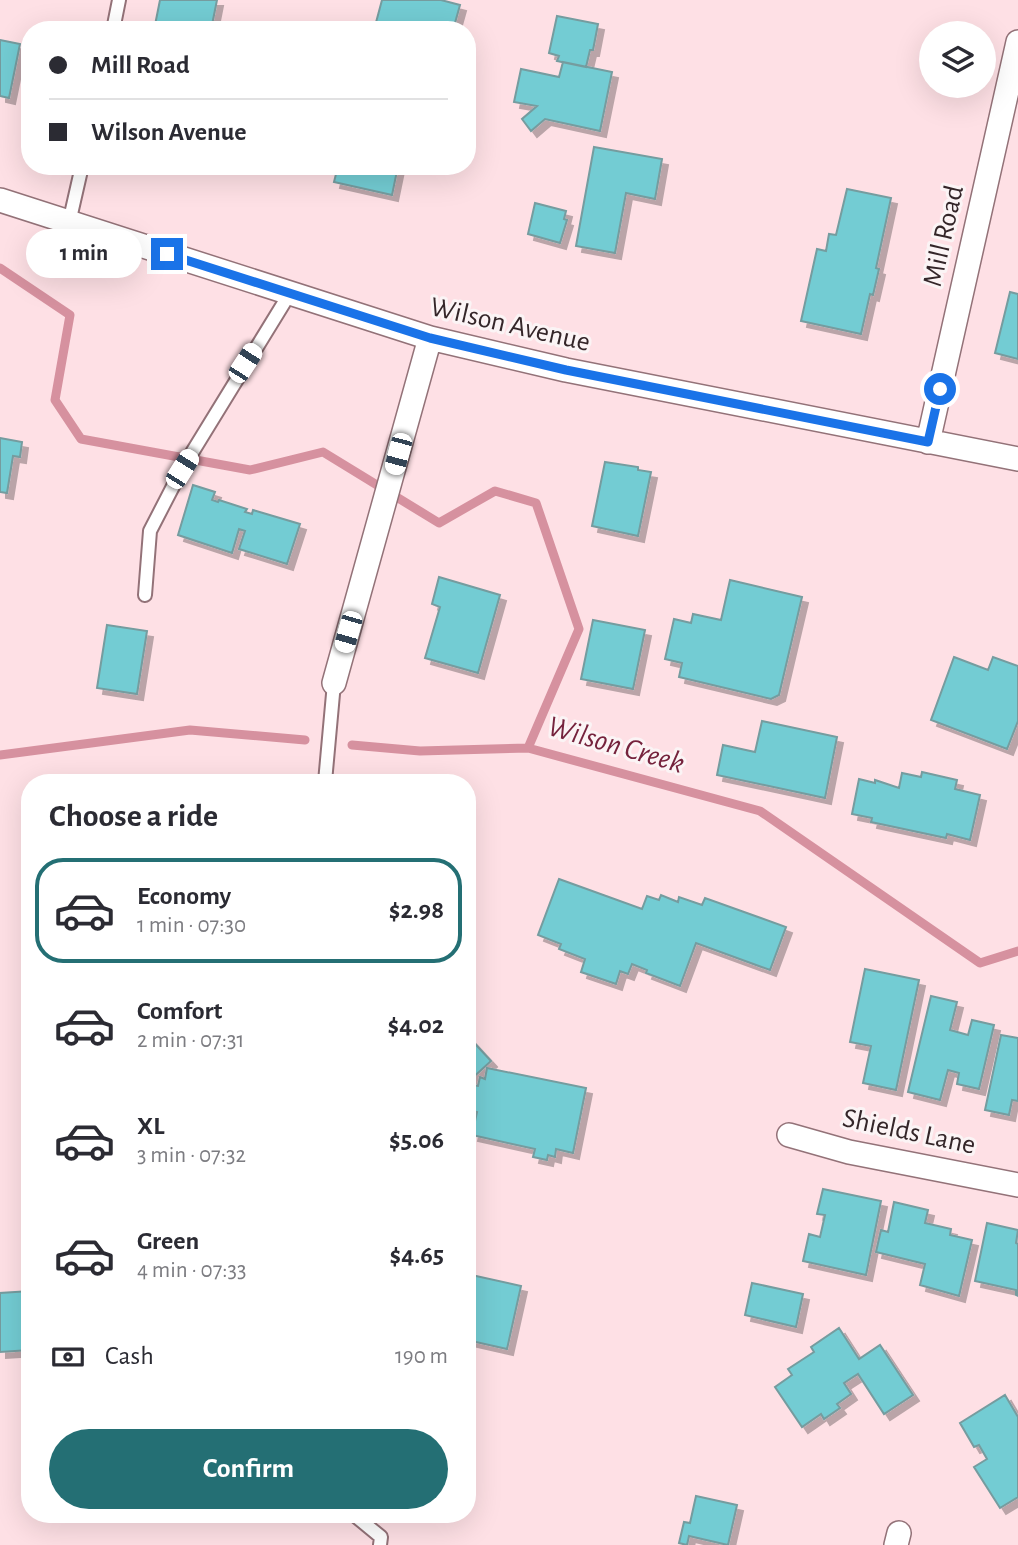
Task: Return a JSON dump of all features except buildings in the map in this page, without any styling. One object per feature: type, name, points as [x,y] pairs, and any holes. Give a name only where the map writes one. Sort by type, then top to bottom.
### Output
[{"type":"street","name":"Mill Road","points":[[928,442],[1018,43]]},
{"type":"street","name":"Wilson Avenue","points":[[0,200],[430,338],[566,370],[1018,459]]},
{"type":"street","points":[[334,683],[430,338]]},
{"type":"street","name":"Shields Lane","points":[[789,1135],[849,1152],[1018,1185]]},
{"type":"lane","points":[[115,21],[119,0]]},
{"type":"lane","points":[[69,223],[80,175]]},
{"type":"lane","points":[[145,596],[150,531],[182,469],[290,293]]},
{"type":"lane","points":[[326,774],[334,683]]},
{"type":"lane","points":[[364,1523],[381,1537],[380,1545]]},
{"type":"waterway","name":"Wilson Creek","points":[[0,268],[70,315],[55,400],[81,439],[250,470],[323,452],[439,523],[495,491],[536,503],[579,629],[528,748],[760,811],[980,963],[1018,951]]},
{"type":"waterway","points":[[0,755],[190,730],[305,740]]},
{"type":"waterway","points":[[352,745],[420,751],[528,748]]},
{"type":"route","points":[[167,254],[430,338],[566,370],[928,442],[940,389]]}]
